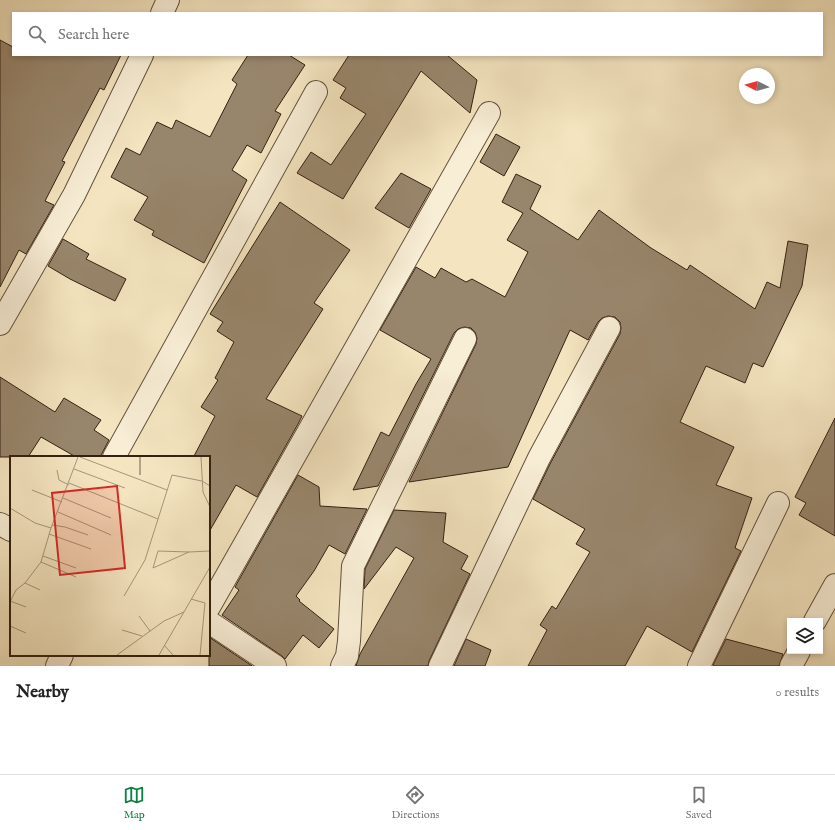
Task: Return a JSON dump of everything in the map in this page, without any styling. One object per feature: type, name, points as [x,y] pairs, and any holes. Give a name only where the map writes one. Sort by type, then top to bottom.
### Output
[{"type":"street","points":[[162,12],[168,0]]},
{"type":"street","points":[[0,324],[74,195],[142,56]]},
{"type":"street","points":[[115,456],[316,92]]},
{"type":"street","points":[[210,605],[490,113]]},
{"type":"street","points":[[440,666],[539,458],[609,328]]},
{"type":"street","points":[[342,666],[347,656],[349,641],[353,566],[465,339]]},
{"type":"street","points":[[699,666],[778,503]]},
{"type":"street","points":[[0,524],[10,529]]},
{"type":"street","points":[[818,618],[835,585]]},
{"type":"street","points":[[210,623],[275,666]]},
{"type":"street","points":[[791,666],[797,654]]},
{"type":"street","points":[[56,666],[61,656]]},
{"type":"building","points":[[0,40],[12,46],[12,56],[121,56],[104,90],[100,88],[62,161],[65,162],[45,201],[54,205],[26,254],[19,250],[0,287]]},
{"type":"building","points":[[247,56],[291,56],[305,65],[275,111],[281,114],[261,153],[247,145],[232,170],[247,180],[204,263],[152,235],[154,231],[134,220],[148,197],[111,177],[126,148],[140,155],[157,122],[172,129],[176,120],[210,137],[237,84],[232,80]]},
{"type":"building","points":[[348,56],[448,56],[477,80],[470,113],[421,71],[343,199],[297,173],[311,152],[331,165],[366,114],[340,98],[346,88],[333,80]]},
{"type":"building","points":[[496,134],[520,147],[504,176],[480,162]]},
{"type":"building","points":[[401,173],[431,189],[409,228],[375,208]]},
{"type":"building","points":[[516,174],[541,186],[530,209],[578,240],[599,210],[651,248],[687,270],[690,265],[755,309],[767,282],[780,288],[788,241],[808,245],[802,286],[763,367],[753,363],[745,383],[706,366],[680,422],[734,447],[716,485],[752,498],[735,548],[741,551],[692,652],[647,626],[625,666],[528,666],[547,630],[540,625],[552,606],[556,609],[590,552],[576,544],[585,529],[533,499],[550,464],[620,334],[620,322],[615,317],[608,316],[602,318],[598,322],[588,340],[570,330],[508,467],[409,482],[476,344],[477,338],[475,332],[471,328],[464,327],[458,329],[454,333],[378,486],[353,490],[381,432],[389,436],[431,359],[380,330],[416,267],[435,278],[441,268],[466,282],[472,279],[505,297],[528,252],[507,240],[523,213],[502,202]]},
{"type":"building","points":[[280,202],[350,250],[314,303],[323,309],[266,399],[302,416],[257,497],[236,485],[210,530],[210,456],[194,456],[215,416],[201,407],[218,380],[215,378],[234,342],[217,331],[223,322],[210,314]]},
{"type":"building","points":[[63,239],[89,254],[86,259],[126,279],[115,301],[70,279],[48,266]]},
{"type":"building","points":[[0,377],[55,412],[64,398],[101,420],[94,430],[109,440],[101,456],[74,456],[41,437],[29,456],[0,457]]},
{"type":"building","points":[[835,418],[835,536],[799,515],[806,503],[795,497]]},
{"type":"building","points":[[298,475],[319,487],[320,506],[367,509],[345,554],[329,545],[314,571],[296,596],[300,600],[299,601],[334,629],[319,648],[303,635],[285,659],[222,615],[239,590],[235,587]]},
{"type":"building","points":[[394,510],[446,513],[443,542],[468,556],[461,569],[470,574],[428,666],[356,666],[360,654],[414,558],[396,547],[364,589],[365,569]]},
{"type":"building","points":[[210,638],[252,666],[209,666]]},
{"type":"building","points":[[466,639],[491,650],[485,666],[454,666]]},
{"type":"building","points":[[726,639],[783,654],[779,666],[713,665]]}]
